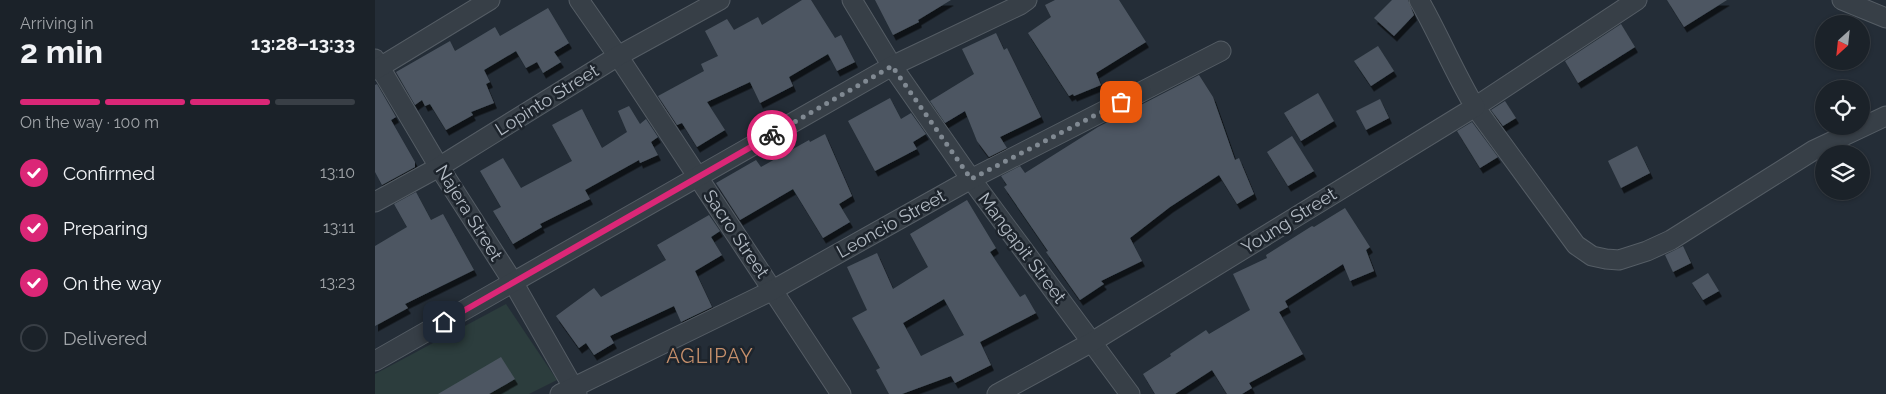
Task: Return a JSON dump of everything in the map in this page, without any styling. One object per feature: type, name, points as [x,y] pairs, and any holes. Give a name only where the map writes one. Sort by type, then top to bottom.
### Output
[{"type":"street","points":[[377,65],[490,0]]},
{"type":"street","name":"Sacro Street","points":[[579,0],[841,394]]},
{"type":"street","name":"Lopinto Street","points":[[375,202],[439,166],[618,56],[720,0]]},
{"type":"street","name":"Mangapit Street","points":[[852,0],[892,66],[971,179],[1130,394]]},
{"type":"street","points":[[375,361],[892,66],[1027,0]]},
{"type":"street","points":[[1419,0],[1437,32],[1460,82],[1475,107],[1576,245],[1592,256],[1619,260],[1671,240],[1815,150],[1886,116]]},
{"type":"street","name":"Young Street","points":[[997,394],[1092,342],[1475,107],[1637,0]]},
{"type":"street","points":[[1842,0],[1886,18]]},
{"type":"street","name":"Leoncio Street","points":[[570,392],[773,290],[971,179],[1221,51]]},
{"type":"street","name":"Najera Street","points":[[377,65],[513,282],[570,392]]},
{"type":"shaded area","points":[[506,304],[557,380],[529,394],[375,394],[375,374]]},
{"type":"building","points":[[802,0],[811,0],[835,38],[841,35],[855,62],[837,71],[828,54],[789,77],[793,86],[760,103],[750,82],[707,102],[725,130],[697,147],[682,123],[677,125],[658,96],[704,71],[701,64],[718,56],[705,31],[727,19],[734,30],[758,17],[762,25]]},
{"type":"building","points":[[875,0],[951,0],[918,20],[919,22],[893,35]]},
{"type":"building","points":[[1055,0],[1119,0],[1146,42],[1096,73],[1101,85],[1074,96],[1073,94],[1069,96],[1028,33],[1051,17],[1045,5]]},
{"type":"building","points":[[1392,0],[1408,0],[1414,15],[1394,36],[1374,18]]},
{"type":"building","points":[[1667,0],[1727,0],[1684,27]]},
{"type":"building","points":[[548,8],[569,43],[554,52],[561,62],[543,73],[537,62],[526,68],[516,51],[484,70],[490,82],[486,84],[494,103],[471,112],[473,115],[446,130],[430,104],[425,106],[422,100],[415,105],[396,72],[450,41],[455,51],[495,27],[500,36]]},
{"type":"building","points":[[1621,24],[1635,47],[1578,83],[1565,61]]},
{"type":"building","points":[[996,33],[1004,50],[1007,48],[1041,117],[1000,137],[1007,148],[989,157],[977,141],[965,111],[945,123],[930,101],[974,74],[962,49]]},
{"type":"building","points":[[1378,46],[1394,71],[1371,86],[1354,61]]},
{"type":"building","points":[[1199,75],[1213,97],[1235,160],[1239,158],[1254,194],[1237,204],[1219,175],[1170,207],[1130,238],[1142,261],[1101,281],[1104,284],[1080,300],[1004,187],[1007,185],[1001,176],[1020,166],[1025,173],[1098,127]]},
{"type":"building","points":[[377,84],[396,117],[391,120],[415,162],[415,167],[382,185],[375,172],[375,85]]},
{"type":"building","points":[[1318,93],[1334,121],[1301,141],[1284,113]]},
{"type":"building","points":[[890,98],[901,119],[911,113],[926,134],[913,142],[917,149],[875,171],[848,121]]},
{"type":"building","points":[[1380,99],[1389,118],[1366,130],[1356,111]]},
{"type":"building","points":[[1505,101],[1516,118],[1503,126],[1491,110]]},
{"type":"building","points":[[629,106],[640,124],[646,119],[658,137],[651,142],[658,155],[640,163],[639,160],[585,190],[590,199],[540,224],[542,227],[513,244],[493,211],[501,207],[480,171],[503,158],[521,188],[572,161],[552,125],[582,109],[602,148],[627,132],[618,111]]},
{"type":"building","points":[[1472,122],[1498,157],[1480,168],[1457,131]]},
{"type":"building","points":[[825,134],[852,196],[839,204],[850,222],[823,238],[793,189],[740,220],[716,183],[756,160],[761,167],[809,140],[810,142]]},
{"type":"building","points":[[1292,136],[1314,171],[1288,186],[1267,152]]},
{"type":"building","points":[[1637,146],[1650,173],[1621,188],[1608,161]]},
{"type":"building","points":[[416,192],[431,220],[443,214],[474,270],[405,304],[408,308],[375,326],[375,246],[407,227],[394,204]]},
{"type":"building","points":[[967,200],[996,248],[990,252],[1020,297],[1025,294],[1036,313],[980,342],[991,365],[955,383],[951,376],[902,394],[889,394],[876,370],[880,368],[852,318],[867,310],[847,267],[877,253],[893,289],[928,267],[910,234]],"holes":[[[944,299],[964,335],[921,356],[903,323]]]},
{"type":"building","points":[[1345,208],[1370,247],[1366,250],[1374,271],[1350,281],[1343,264],[1285,301],[1288,307],[1279,312],[1303,354],[1249,383],[1252,388],[1242,394],[1227,394],[1212,370],[1175,394],[1155,394],[1143,374],[1206,330],[1209,334],[1250,310],[1233,274],[1267,258],[1266,255]]},
{"type":"building","points":[[709,215],[720,231],[711,237],[722,255],[695,271],[712,307],[681,322],[674,306],[610,336],[614,343],[594,355],[586,343],[579,348],[556,316],[594,288],[601,297],[666,260],[657,245]]},
{"type":"building","points":[[1683,246],[1691,263],[1673,272],[1665,255]]},
{"type":"building","points":[[1708,273],[1719,291],[1703,300],[1692,283]]},
{"type":"building","points":[[501,357],[515,379],[489,394],[438,394]]},
{"type":"way so far","points":[[772,135],[892,66],[971,179],[1121,102]]},
{"type":"district","name":"AGLIPAY","points":[[710,356]]},
{"type":"route","points":[[444,322],[772,135]]}]
